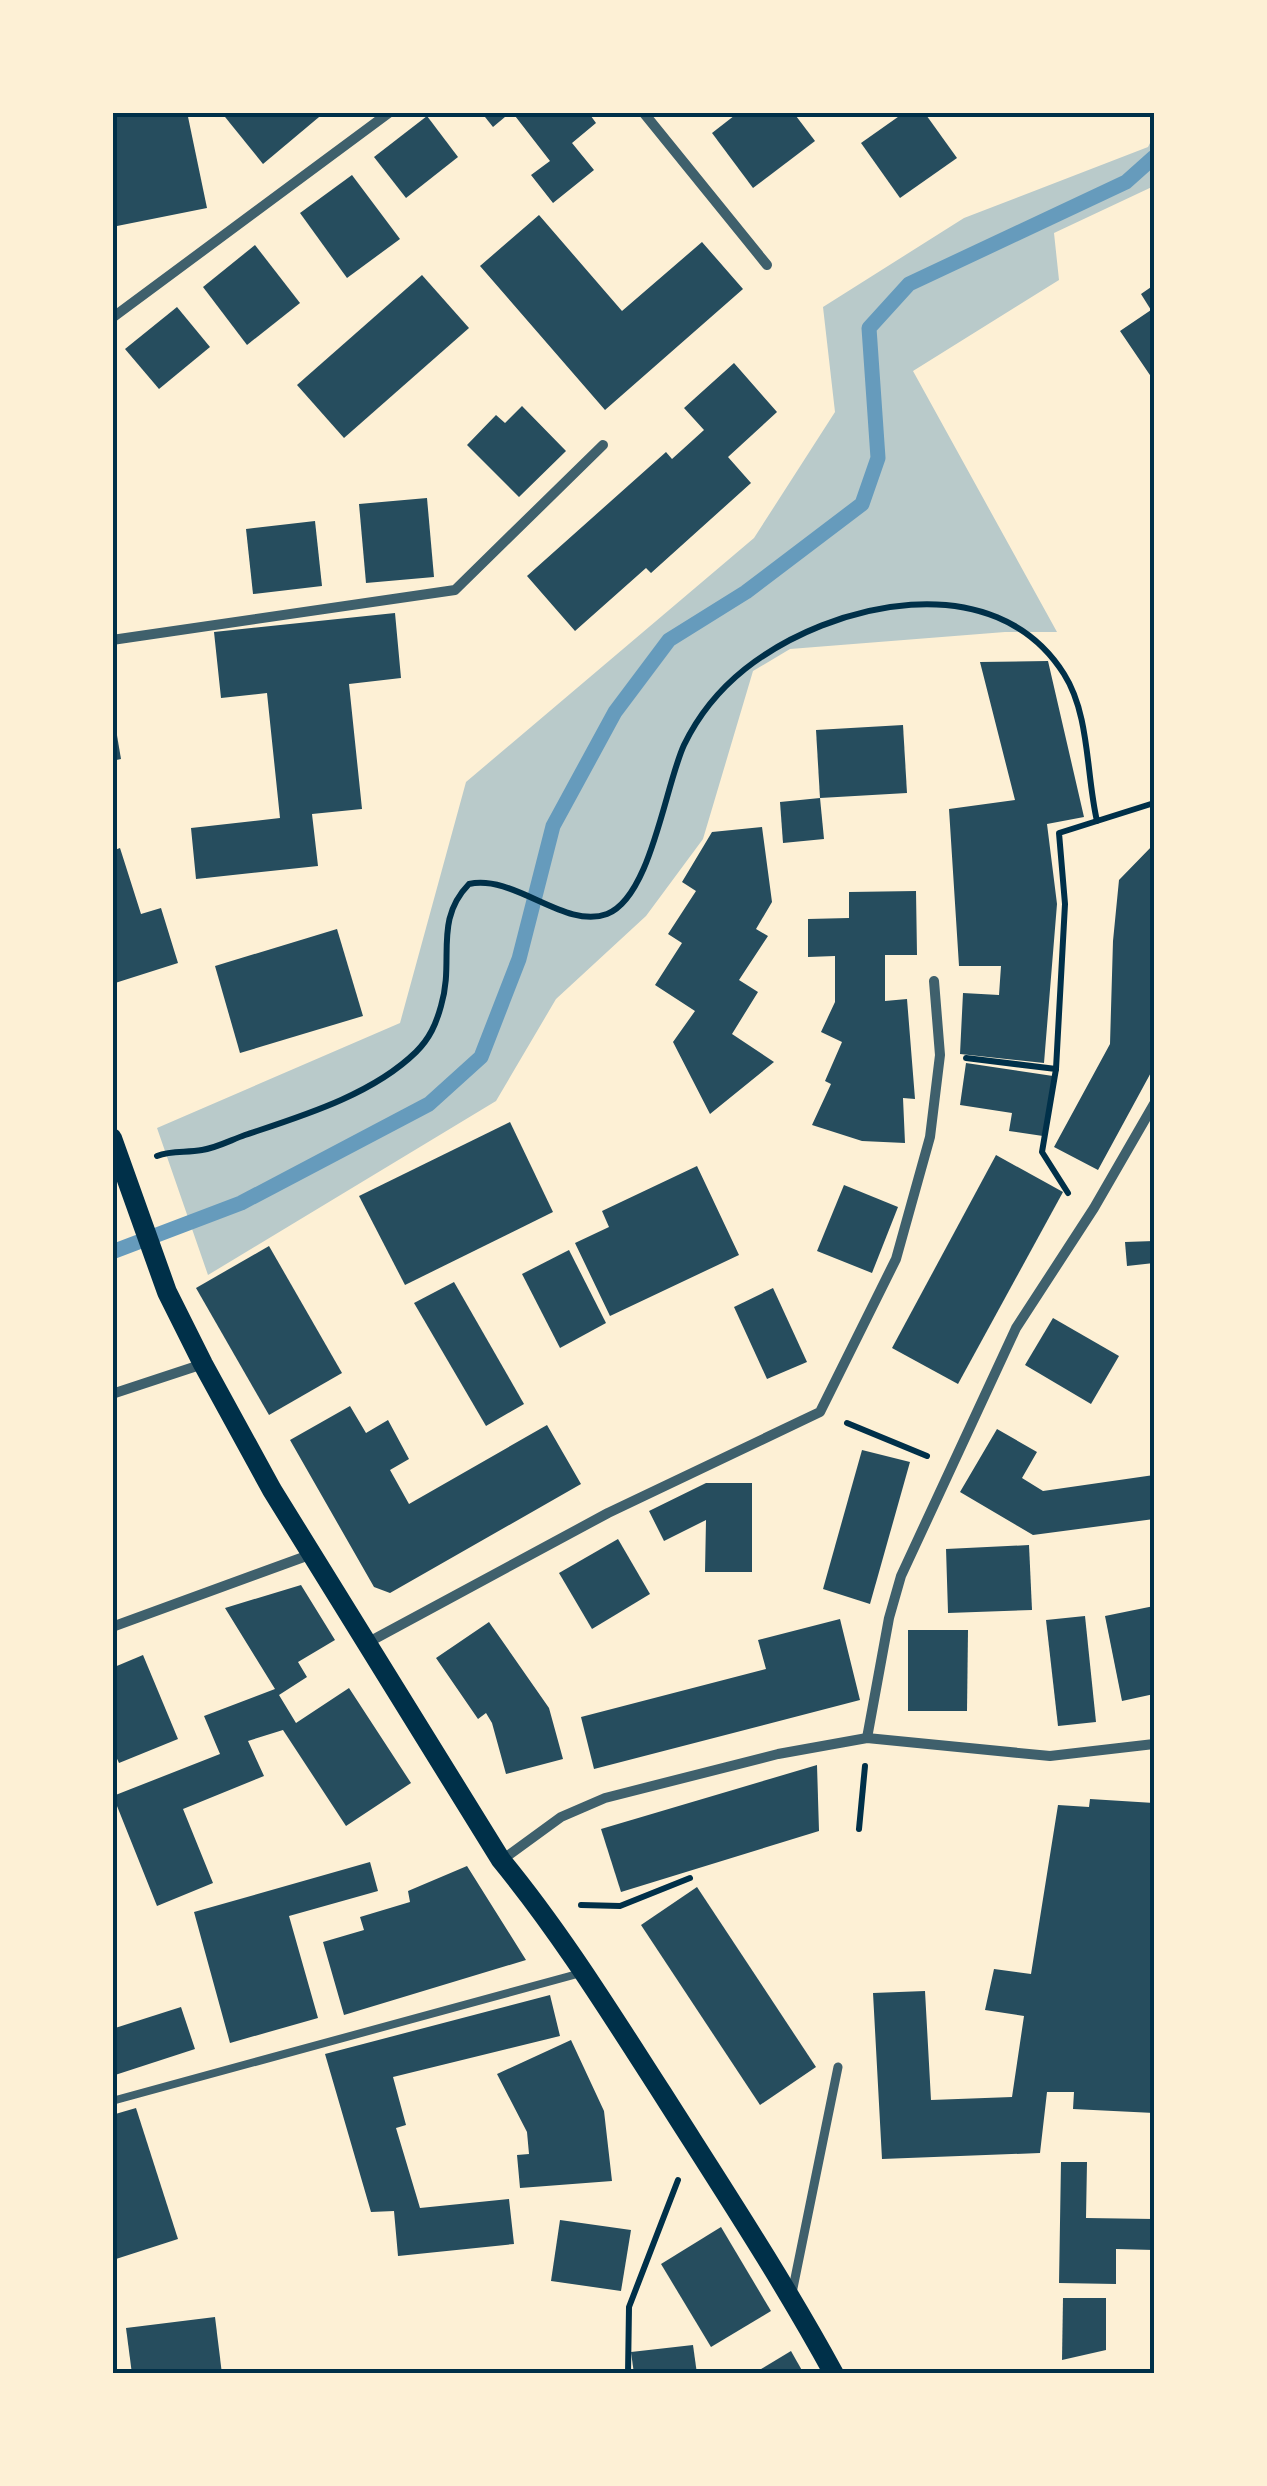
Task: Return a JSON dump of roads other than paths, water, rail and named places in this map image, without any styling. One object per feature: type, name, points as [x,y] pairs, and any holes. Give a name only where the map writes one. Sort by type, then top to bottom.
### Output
[{"type":"main road","points":[[112,1138],[167,1292],[272,1490],[501,1860],[583,1972],[791,2296],[834,2374]]},
{"type":"street","points":[[112,318],[390,112]]},
{"type":"street","points":[[643,112],[767,265]]},
{"type":"street","points":[[112,640],[455,590],[604,445]]},
{"type":"street","points":[[367,1643],[608,1512],[820,1412],[896,1259],[930,1137],[940,1055],[934,982]]},
{"type":"street","points":[[867,1738],[889,1618],[901,1576],[1016,1328],[1094,1208],[1154,1104]]},
{"type":"street","points":[[112,1394],[202,1364]]},
{"type":"street","points":[[112,1626],[312,1554]]},
{"type":"street","points":[[501,1860],[561,1817],[605,1798],[778,1754],[867,1738],[1050,1756],[1154,1744]]},
{"type":"street","points":[[791,2296],[838,2067]]},
{"type":"lane","points":[[112,2101],[583,1972]]},
{"type":"waterway","points":[[112,1252],[241,1203],[429,1104],[481,1057],[519,959],[553,826],[615,712],[669,640],[746,592],[862,504],[878,458],[869,328],[909,284],[1126,182],[1154,157]]}]
